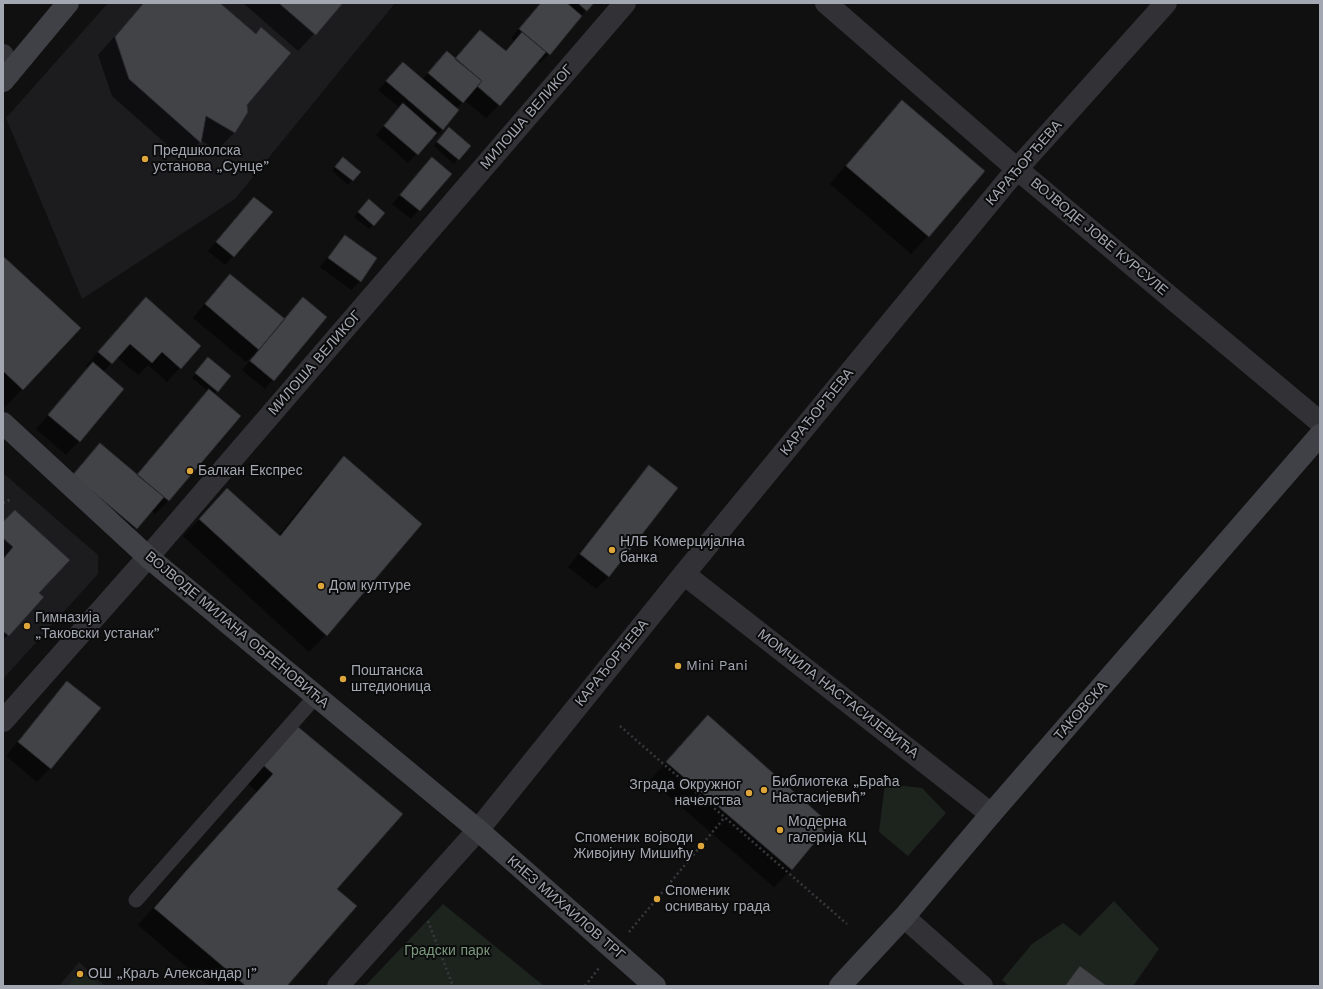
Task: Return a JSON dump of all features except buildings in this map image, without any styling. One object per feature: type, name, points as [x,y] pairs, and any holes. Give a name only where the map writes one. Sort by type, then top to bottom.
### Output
[{"type":"street","points":[[5,70],[68,3]]},
{"type":"street","name":"МИЛОША ВЕЛИКОГ","points":[[3,721],[148,557],[625,3]]},
{"type":"street","name":"ВОЈВОДЕ ЈОВЕ КУРСУЛЕ","points":[[826,3],[1017,169],[1320,422]]},
{"type":"street","name":"КАРАЂОРЂЕВА","points":[[338,986],[478,830],[684,574],[1017,169],[1166,3]]},
{"type":"street","name":"ВОЈВОДЕ МИЛАНА ОБРЕНОВИЋА","points":[[3,423],[148,557],[478,830]]},
{"type":"street","name":"ТАКОВСКА","points":[[840,986],[904,917],[991,814],[1320,435]]},
{"type":"street","name":"МОМЧИЛА НАСТАСИЈЕВИЋА","points":[[684,574],[991,814]]},
{"type":"street","name":"КНЕЗ МИХАИЛОВ ТРГ","points":[[478,830],[655,986]]},
{"type":"street","points":[[904,917],[982,986]]},
{"type":"lane","points":[[136,900],[316,696]]},
{"type":"path","points":[[3,503],[11,499]]},
{"type":"path","points":[[620,726],[847,924]]},
{"type":"path","points":[[614,950],[725,817]]},
{"type":"path","points":[[418,896],[453,986]]},
{"type":"shaded area","name":"Предшколска установа „Сунце”","points":[[108,3],[395,3],[235,199],[82,299],[6,118]]},
{"type":"shaded area","name":"Гимназија „Таковски устанак”","points":[[3,473],[98,555],[98,574],[3,679]]},
{"type":"shaded area","name":"ОШ „Краљ Александар I”","points":[[79,962],[105,986],[59,986]]},
{"type":"green space","points":[[885,784],[922,788],[946,813],[908,856],[879,832]]},
{"type":"green space","points":[[1114,901],[1159,949],[1133,986],[1009,986],[1002,980],[1032,944],[1063,923],[1080,936]]},
{"type":"green space","name":"Градски парк","points":[[443,904],[544,986],[365,986]]},
{"type":"green space","points":[[81,969],[100,986],[67,986]]},
{"type":"place","name":"Предшколска установа „Сунце”","points":[[145,159]]},
{"type":"place","name":"Балкан Експрес","points":[[190,471]]},
{"type":"place","name":"НЛБ Комерцијална банка","points":[[612,550]]},
{"type":"place","name":"Дом културе","points":[[321,586]]},
{"type":"place","name":"Гимназија „Таковски устанак”","points":[[27,626]]},
{"type":"place","name":"Mini Pani","points":[[678,666]]},
{"type":"place","name":"Поштанска штедионица","points":[[343,679]]},
{"type":"place","name":"Библиотека „Браћа Настасијевић”","points":[[764,790]]},
{"type":"place","name":"Зграда Окружног начелства","points":[[749,793]]},
{"type":"place","name":"Модерна галерија КЦ","points":[[780,830]]},
{"type":"place","name":"Споменик војводи Живојину Мишићу","points":[[701,846]]},
{"type":"place","name":"Споменик оснивању града","points":[[657,899]]},
{"type":"place","name":"ОШ „Краљ Александар I”","points":[[80,974]]}]
